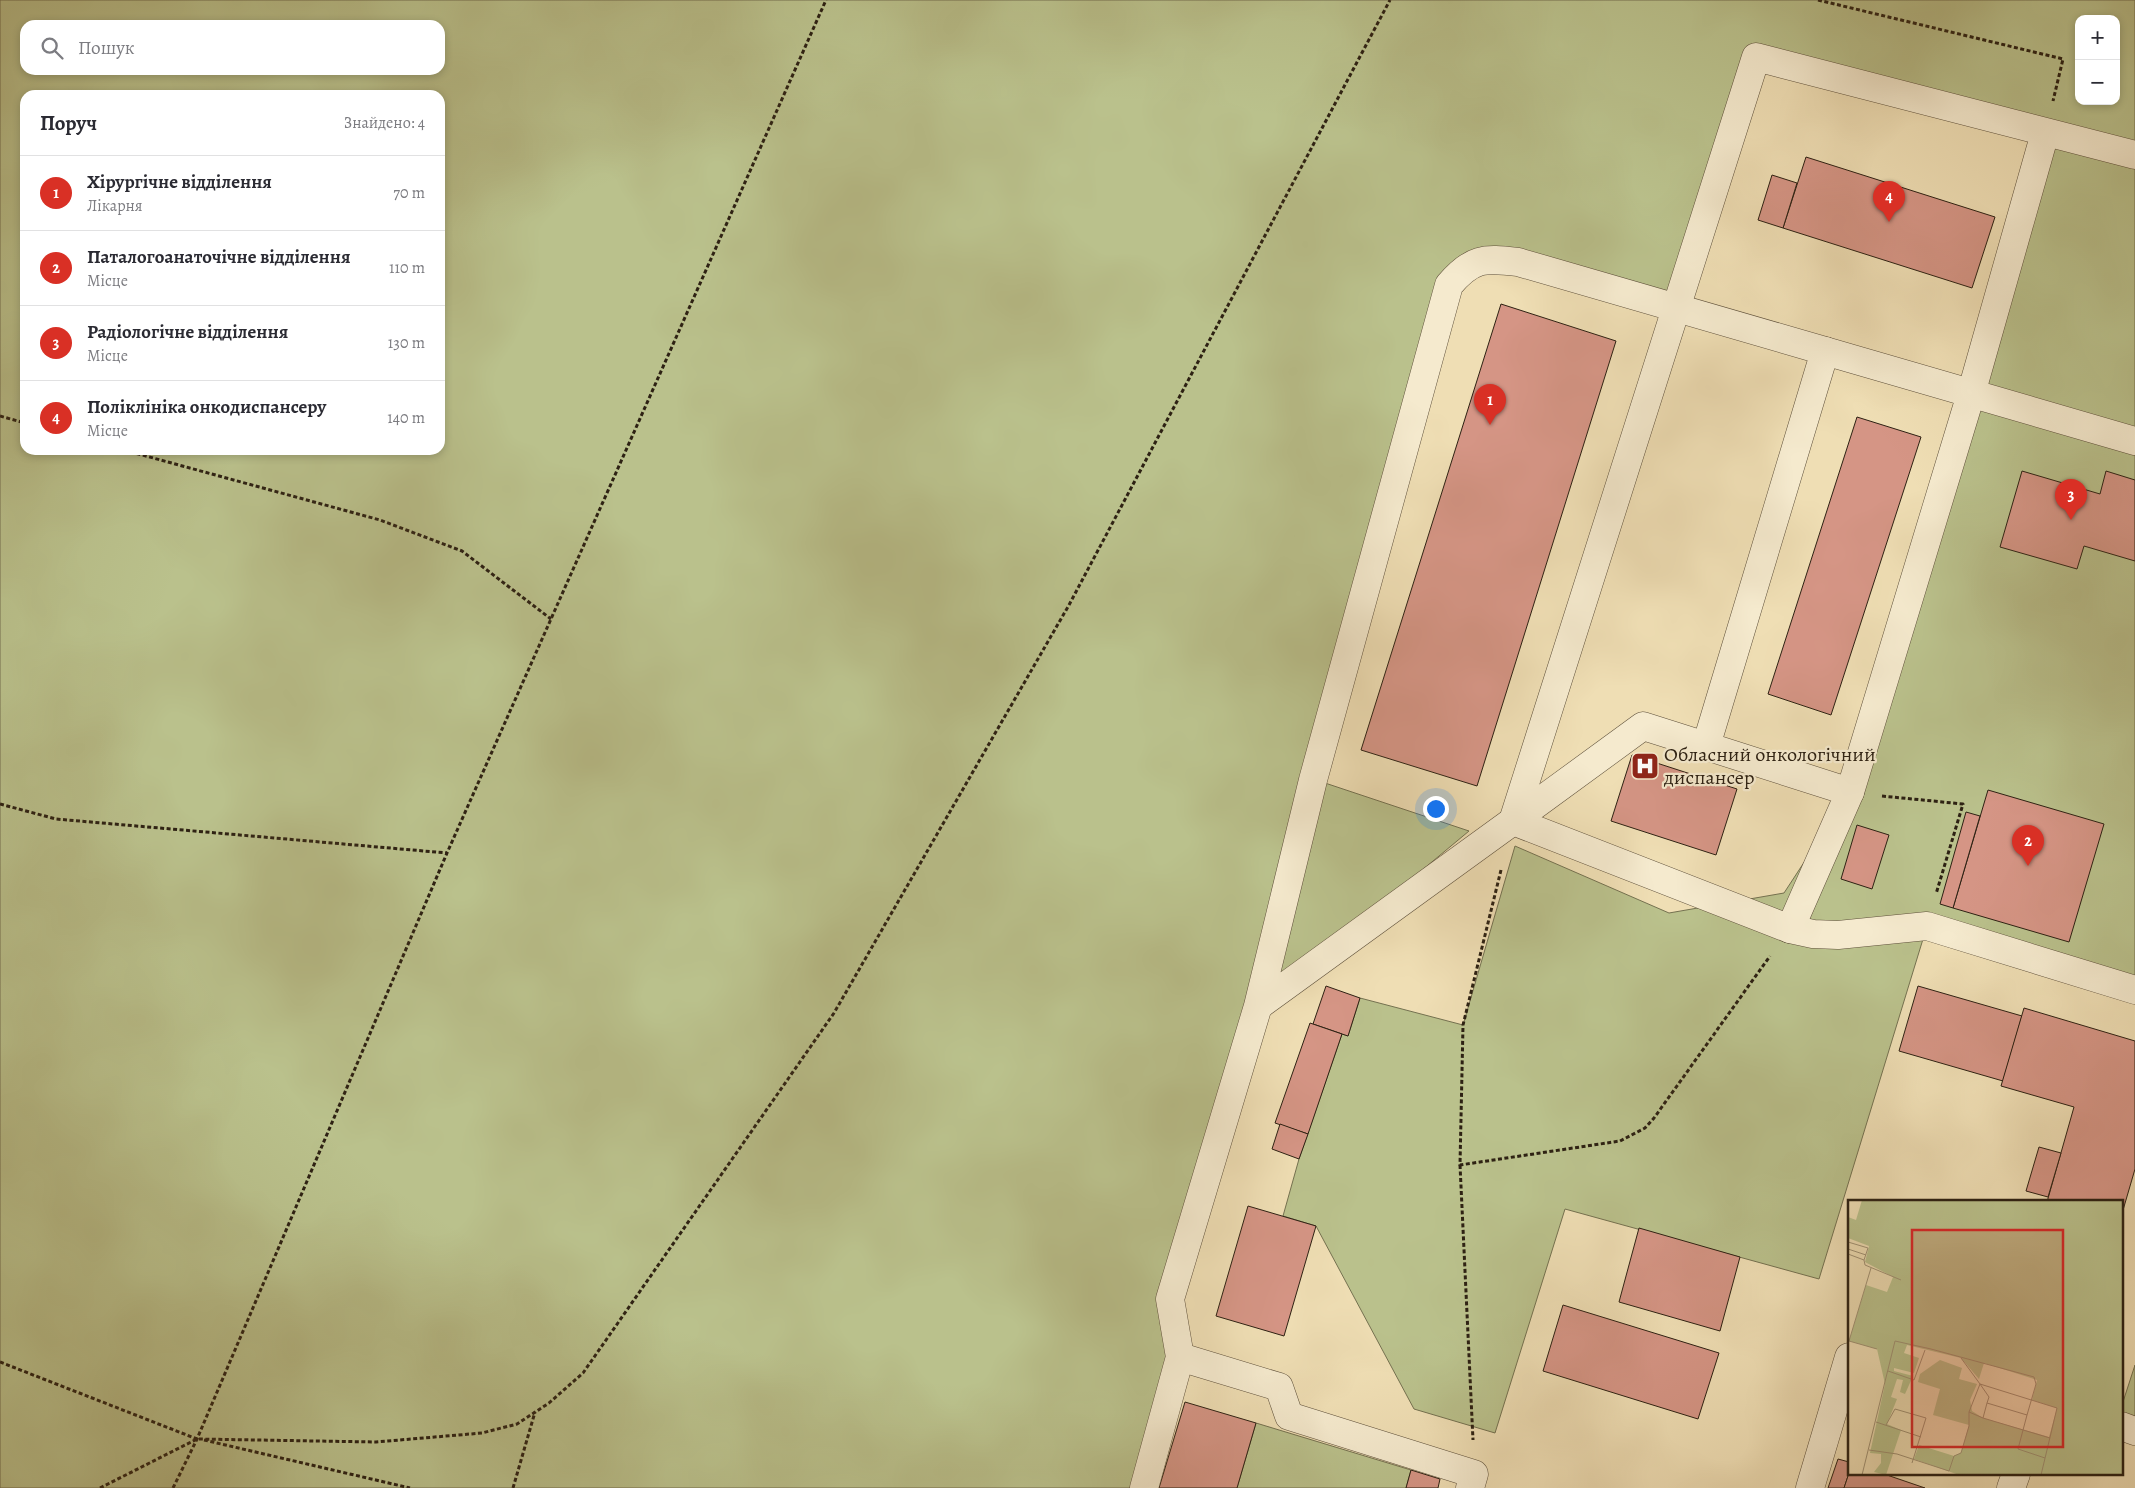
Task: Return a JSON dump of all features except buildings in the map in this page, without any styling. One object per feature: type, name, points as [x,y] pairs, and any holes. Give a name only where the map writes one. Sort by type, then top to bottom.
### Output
[{"type":"lane","points":[[1513,821],[1756,57],[2135,155]]},
{"type":"lane","points":[[1790,929],[1850,792],[1971,394],[2045,133]]},
{"type":"lane","points":[[1144,1488],[1180,1357],[1170,1299],[1258,1006],[1313,780],[1449,285],[1462,270],[1478,262],[1495,259],[1518,262],[2135,441]]},
{"type":"lane","points":[[1706,746],[1825,351]]},
{"type":"lane","points":[[1258,1006],[1644,726],[1850,792]]},
{"type":"lane","points":[[1513,821],[1790,929],[1813,934],[1838,935],[1927,926],[2135,990]]},
{"type":"lane","points":[[1180,1357],[1279,1387],[1288,1416],[1472,1481]]},
{"type":"lane","points":[[1810,1488],[1848,1359]]},
{"type":"lane","points":[[2122,1426],[2135,1431]]},
{"type":"lane","points":[[2011,1488],[2015,1476]]},
{"type":"path","points":[[174,1488],[197,1439],[447,853],[826,0]]},
{"type":"path","points":[[100,1488],[197,1439],[376,1442],[482,1433],[517,1424],[549,1403],[583,1373],[834,1013],[1069,605],[1390,0]]},
{"type":"path","points":[[1818,0],[2063,59],[2045,133]]},
{"type":"path","points":[[0,416],[20,422]]},
{"type":"path","points":[[142,455],[380,520],[462,551],[551,620]]},
{"type":"path","points":[[1850,792],[1963,804],[1927,926]]},
{"type":"path","points":[[0,804],[56,819],[447,853]]},
{"type":"path","points":[[1472,1481],[1460,1166],[1463,1025],[1513,821]]},
{"type":"path","points":[[1460,1166],[1620,1141],[1645,1128],[1790,929]]},
{"type":"path","points":[[0,1362],[197,1439],[410,1488]]},
{"type":"path","points":[[514,1488],[535,1412]]},
{"type":"green space","points":[[0,0],[2135,0],[2135,990],[1927,926],[1819,1279],[1565,1209],[1495,1433],[1414,1409],[1316,1226],[1283,1216],[1299,1159],[1342,1034],[1348,1036],[1360,998],[1463,1025],[1515,846],[1669,913],[1784,893],[1850,792],[2045,134],[1756,57],[1675,309],[1518,262],[1462,269],[1313,779],[1469,831],[1258,1007],[1170,1299],[1180,1357],[1144,1488],[0,1488]]},
{"type":"green space","points":[[2135,1365],[2135,1431],[2122,1426],[2122,1405]]},
{"type":"green space","points":[[1256,1423],[1411,1470],[1406,1488],[1237,1488]]},
{"type":"place","name":"Поліклініка онкодиспансеру","points":[[1889,222]]},
{"type":"place","name":"Хірургічне відділення","points":[[1490,425]]},
{"type":"place","name":"Радіологічне відділення","points":[[2071,520]]},
{"type":"place","name":"Обласний онкологічний диспансер","points":[[1645,766]]},
{"type":"place","name":"Паталогоанаточічне відділення","points":[[2028,866]]}]
